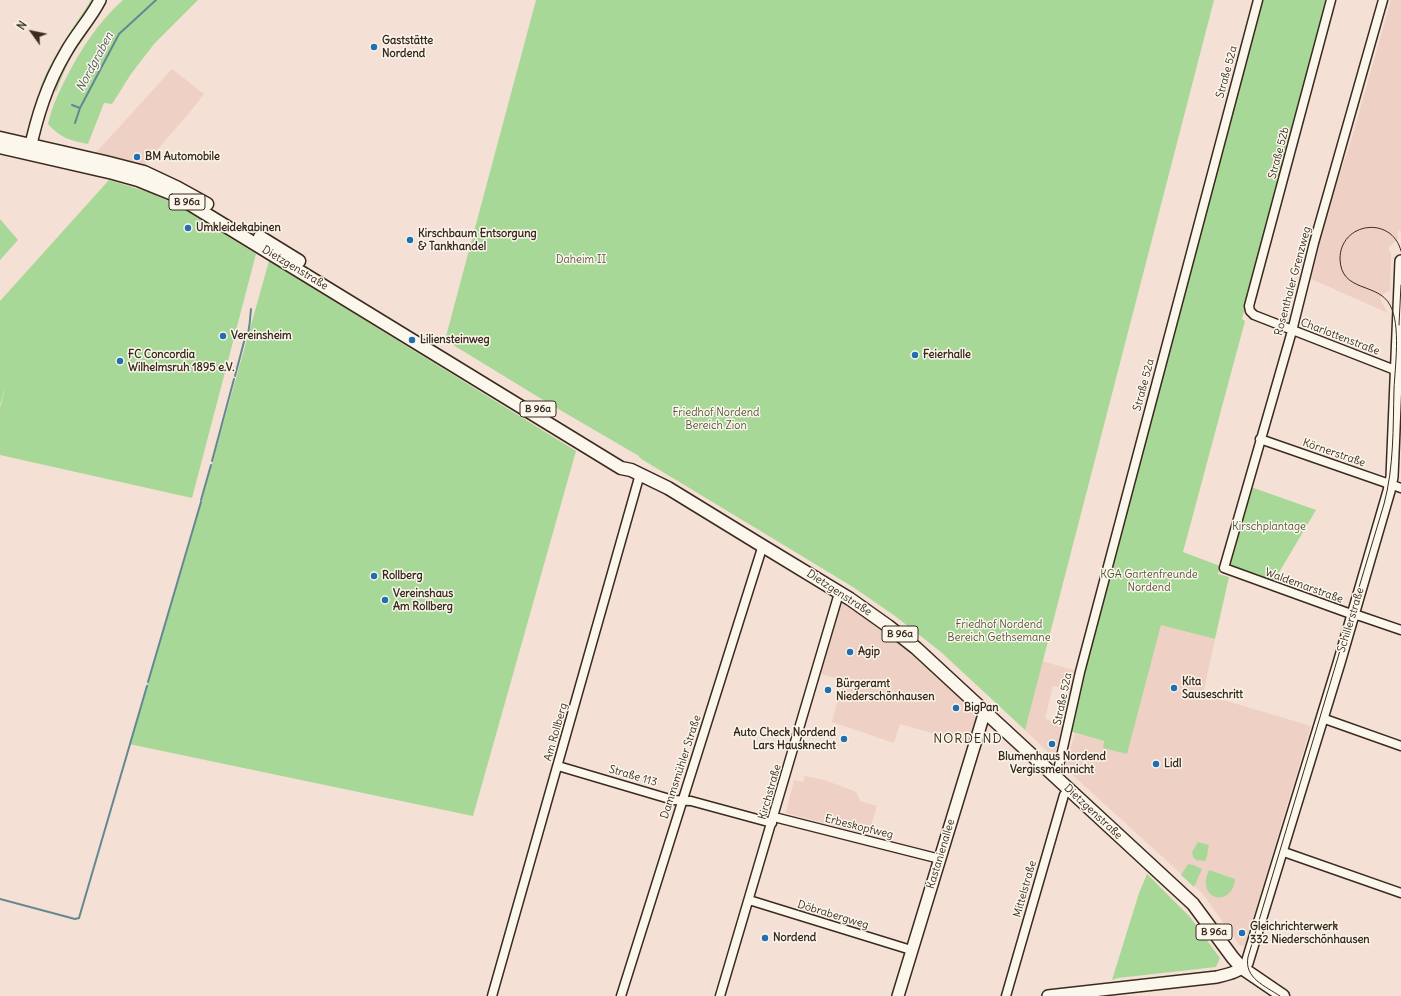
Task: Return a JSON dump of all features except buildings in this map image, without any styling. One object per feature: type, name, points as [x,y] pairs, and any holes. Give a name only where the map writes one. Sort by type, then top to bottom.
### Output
[{"type":"main road","name":"B 96a","points":[[0,138],[30,149]]},
{"type":"main road","name":"B 96a","points":[[0,147],[30,149]]},
{"type":"main road","name":"Dietzgenstraße","points":[[30,149],[104,166],[169,192],[266,246],[442,353],[621,468],[636,472],[668,488],[763,545],[883,622],[908,641],[985,711],[1193,904],[1242,968],[1283,996]]},
{"type":"street","points":[[30,149],[36,119],[44,95],[65,52],[100,0]]},
{"type":"street","name":"Straße 52a","points":[[1053,774],[1058,770],[1080,672],[1258,0]]},
{"type":"street","name":"Straße 52b","points":[[1250,311],[1249,306],[1330,0]]},
{"type":"street","name":"Rosenthaler Grenzweg","points":[[1224,568],[1292,331],[1316,238],[1383,0]]},
{"type":"street","name":"Schillerstraße","points":[[1242,968],[1247,963],[1353,615],[1396,486],[1401,260]]},
{"type":"street","name":"Charlottenstraße","points":[[1250,311],[1254,315],[1292,331],[1399,372]]},
{"type":"street","name":"Körnerstraße","points":[[1260,439],[1396,486]]},
{"type":"street","name":"Am Rollberg","points":[[492,996],[558,766],[636,472]]},
{"type":"street","name":"Dammsmühler Straße","points":[[621,996],[763,545]]},
{"type":"street","name":"Waldemarstraße","points":[[1224,568],[1353,615],[1401,630]]},
{"type":"street","name":"Kirchstraße","points":[[720,996],[839,593]]},
{"type":"street","name":"Kastanienallee","points":[[898,996],[985,711]]},
{"type":"street","points":[[1322,718],[1401,746]]},
{"type":"street","name":"Straße 113","points":[[558,766],[674,800],[691,801],[773,820]]},
{"type":"street","name":"Mittelstraße","points":[[1006,996],[1064,795],[1069,789]]},
{"type":"street","name":"Erbeskopfweg","points":[[773,820],[940,860]]},
{"type":"street","points":[[1281,851],[1401,893]]},
{"type":"street","name":"Döbrabergweg","points":[[749,900],[911,950]]},
{"type":"street","points":[[1048,996],[1114,992],[1217,977],[1231,974],[1242,968]]},
{"type":"shaded area","points":[[1391,0],[1401,0],[1401,231],[1398,231],[1398,239],[1388,248],[1391,254],[1390,291],[1383,294],[1380,299],[1388,313],[1309,278],[1328,209],[1350,144]]},
{"type":"shaded area","points":[[172,69],[204,94],[142,169],[93,156]]},
{"type":"shaded area","points":[[843,603],[847,603],[900,642],[979,713],[970,744],[900,724],[894,743],[832,722],[843,680],[820,674],[839,606]]},
{"type":"shaded area","points":[[1161,624],[1215,639],[1203,694],[1311,726],[1245,945],[1240,946],[1202,893],[1065,768],[1075,733],[1104,741],[1103,748],[1127,753]]},
{"type":"shaded area","points":[[1042,661],[1077,671],[1072,690],[1053,686],[1045,719],[1063,724],[1054,758],[1025,730]]},
{"type":"shaded area","points":[[805,776],[824,780],[854,791],[857,793],[860,801],[877,806],[868,835],[786,813],[794,780],[803,782]]},
{"type":"green space","points":[[91,0],[94,0],[61,49],[39,91],[56,55]]},
{"type":"green space","points":[[123,0],[198,0],[154,44],[131,74],[112,104],[104,103],[88,144],[66,138],[57,133],[48,124],[51,111],[63,84],[84,46],[106,17]]},
{"type":"green space","points":[[536,0],[1214,0],[1025,730],[941,652],[895,616],[853,587],[643,460],[639,456],[548,403],[445,340]]},
{"type":"green space","name":"KGA Gartenfreunde Nordend","points":[[1258,0],[1327,0],[1242,319],[1245,321],[1183,552],[1220,566],[1218,574],[1229,577],[1215,639],[1161,625],[1127,754],[1103,748],[1104,741],[1069,731]]},
{"type":"green space","points":[[105,4],[70,59],[56,92],[59,79],[70,57]]},
{"type":"green space","name":"FC Concordia Wilhelmsruh 1895 e.V.","points":[[109,180],[148,192],[177,205],[256,254],[192,498],[0,455],[0,408],[6,384],[0,405],[0,301]]},
{"type":"green space","points":[[0,219],[18,240],[0,260]]},
{"type":"green space","points":[[269,261],[576,451],[473,816],[129,744],[186,556]]},
{"type":"green space","name":"Kirschplantage","points":[[1248,486],[1316,510],[1274,581],[1228,565]]},
{"type":"green space","points":[[1198,842],[1209,845],[1205,861],[1196,860],[1193,857],[1192,852]]},
{"type":"green space","points":[[1188,864],[1202,869],[1194,887],[1181,875]]},
{"type":"green space","points":[[1209,870],[1235,879],[1228,894],[1222,897],[1216,897],[1210,894],[1207,888],[1206,880]]},
{"type":"green space","points":[[1147,874],[1190,917],[1220,958],[1216,967],[1118,978],[1112,980],[1139,893]]},
{"type":"waterway","name":"Nordgraben","points":[[75,123],[80,108],[119,34],[156,0]]},
{"type":"waterway","points":[[72,105],[80,108]]},
{"type":"waterway","points":[[248,333],[251,309]]},
{"type":"waterway","points":[[235,376],[245,338]]},
{"type":"waterway","points":[[212,461],[234,379]]},
{"type":"waterway","points":[[201,500],[211,465]]},
{"type":"waterway","points":[[148,682],[201,502]]},
{"type":"waterway","points":[[0,899],[75,919],[79,918],[147,686]]},
{"type":"tram line","points":[[1280,996],[1262,985],[1252,976],[1249,971],[1248,957],[1384,504],[1390,476],[1396,346],[1393,313],[1390,305],[1384,298],[1377,293],[1353,282],[1347,277],[1342,270],[1340,259],[1342,247],[1348,237],[1357,231],[1367,228],[1378,228],[1388,232],[1396,239],[1401,251]]},
{"type":"tram line","points":[[1399,325],[1401,285]]},
{"type":"place","name":"Gaststätte Nordend","points":[[374,47]]},
{"type":"place","name":"BM Automobile","points":[[137,157]]},
{"type":"place","name":"Umkleidekabinen","points":[[188,228]]},
{"type":"place","name":"Kirschbaum Entsorgung & Tankhandel","points":[[410,240]]},
{"type":"place","name":"Vereinsheim","points":[[223,336]]},
{"type":"place","name":"Liliensteinweg","points":[[412,340]]},
{"type":"place","name":"Feierhalle","points":[[915,355]]},
{"type":"place","name":"FC Concordia Wilhelmsruh 1895 e.V.","points":[[120,361]]},
{"type":"place","name":"Rollberg","points":[[374,576]]},
{"type":"place","name":"Vereinshaus Am Rollberg","points":[[385,600]]},
{"type":"place","name":"Agip","points":[[850,652]]},
{"type":"place","name":"Kita Sauseschritt","points":[[1174,688]]},
{"type":"place","name":"Bürgeramt Niederschönhausen","points":[[828,690]]},
{"type":"place","name":"BigPan","points":[[956,708]]},
{"type":"place","name":"Auto Check Nordend Lars Hausknecht","points":[[844,739]]},
{"type":"place","name":"Blumenhaus Nordend Vergissmeinnicht","points":[[1052,744]]},
{"type":"place","name":"Lidl","points":[[1156,764]]},
{"type":"place","name":"Gleichrichterwerk 332 Niederschönhausen","points":[[1242,933]]},
{"type":"place","name":"Nordend","points":[[765,938]]},
{"type":"district","name":"NORDEND","points":[[968,739]]},
{"type":"park label","name":"Daheim II","points":[[581,260]]},
{"type":"park label","name":"Friedhof Nordend Bereich Zion","points":[[716,419]]},
{"type":"park label","name":"Friedhof Nordend Bereich Gethsemane","points":[[999,631]]}]
